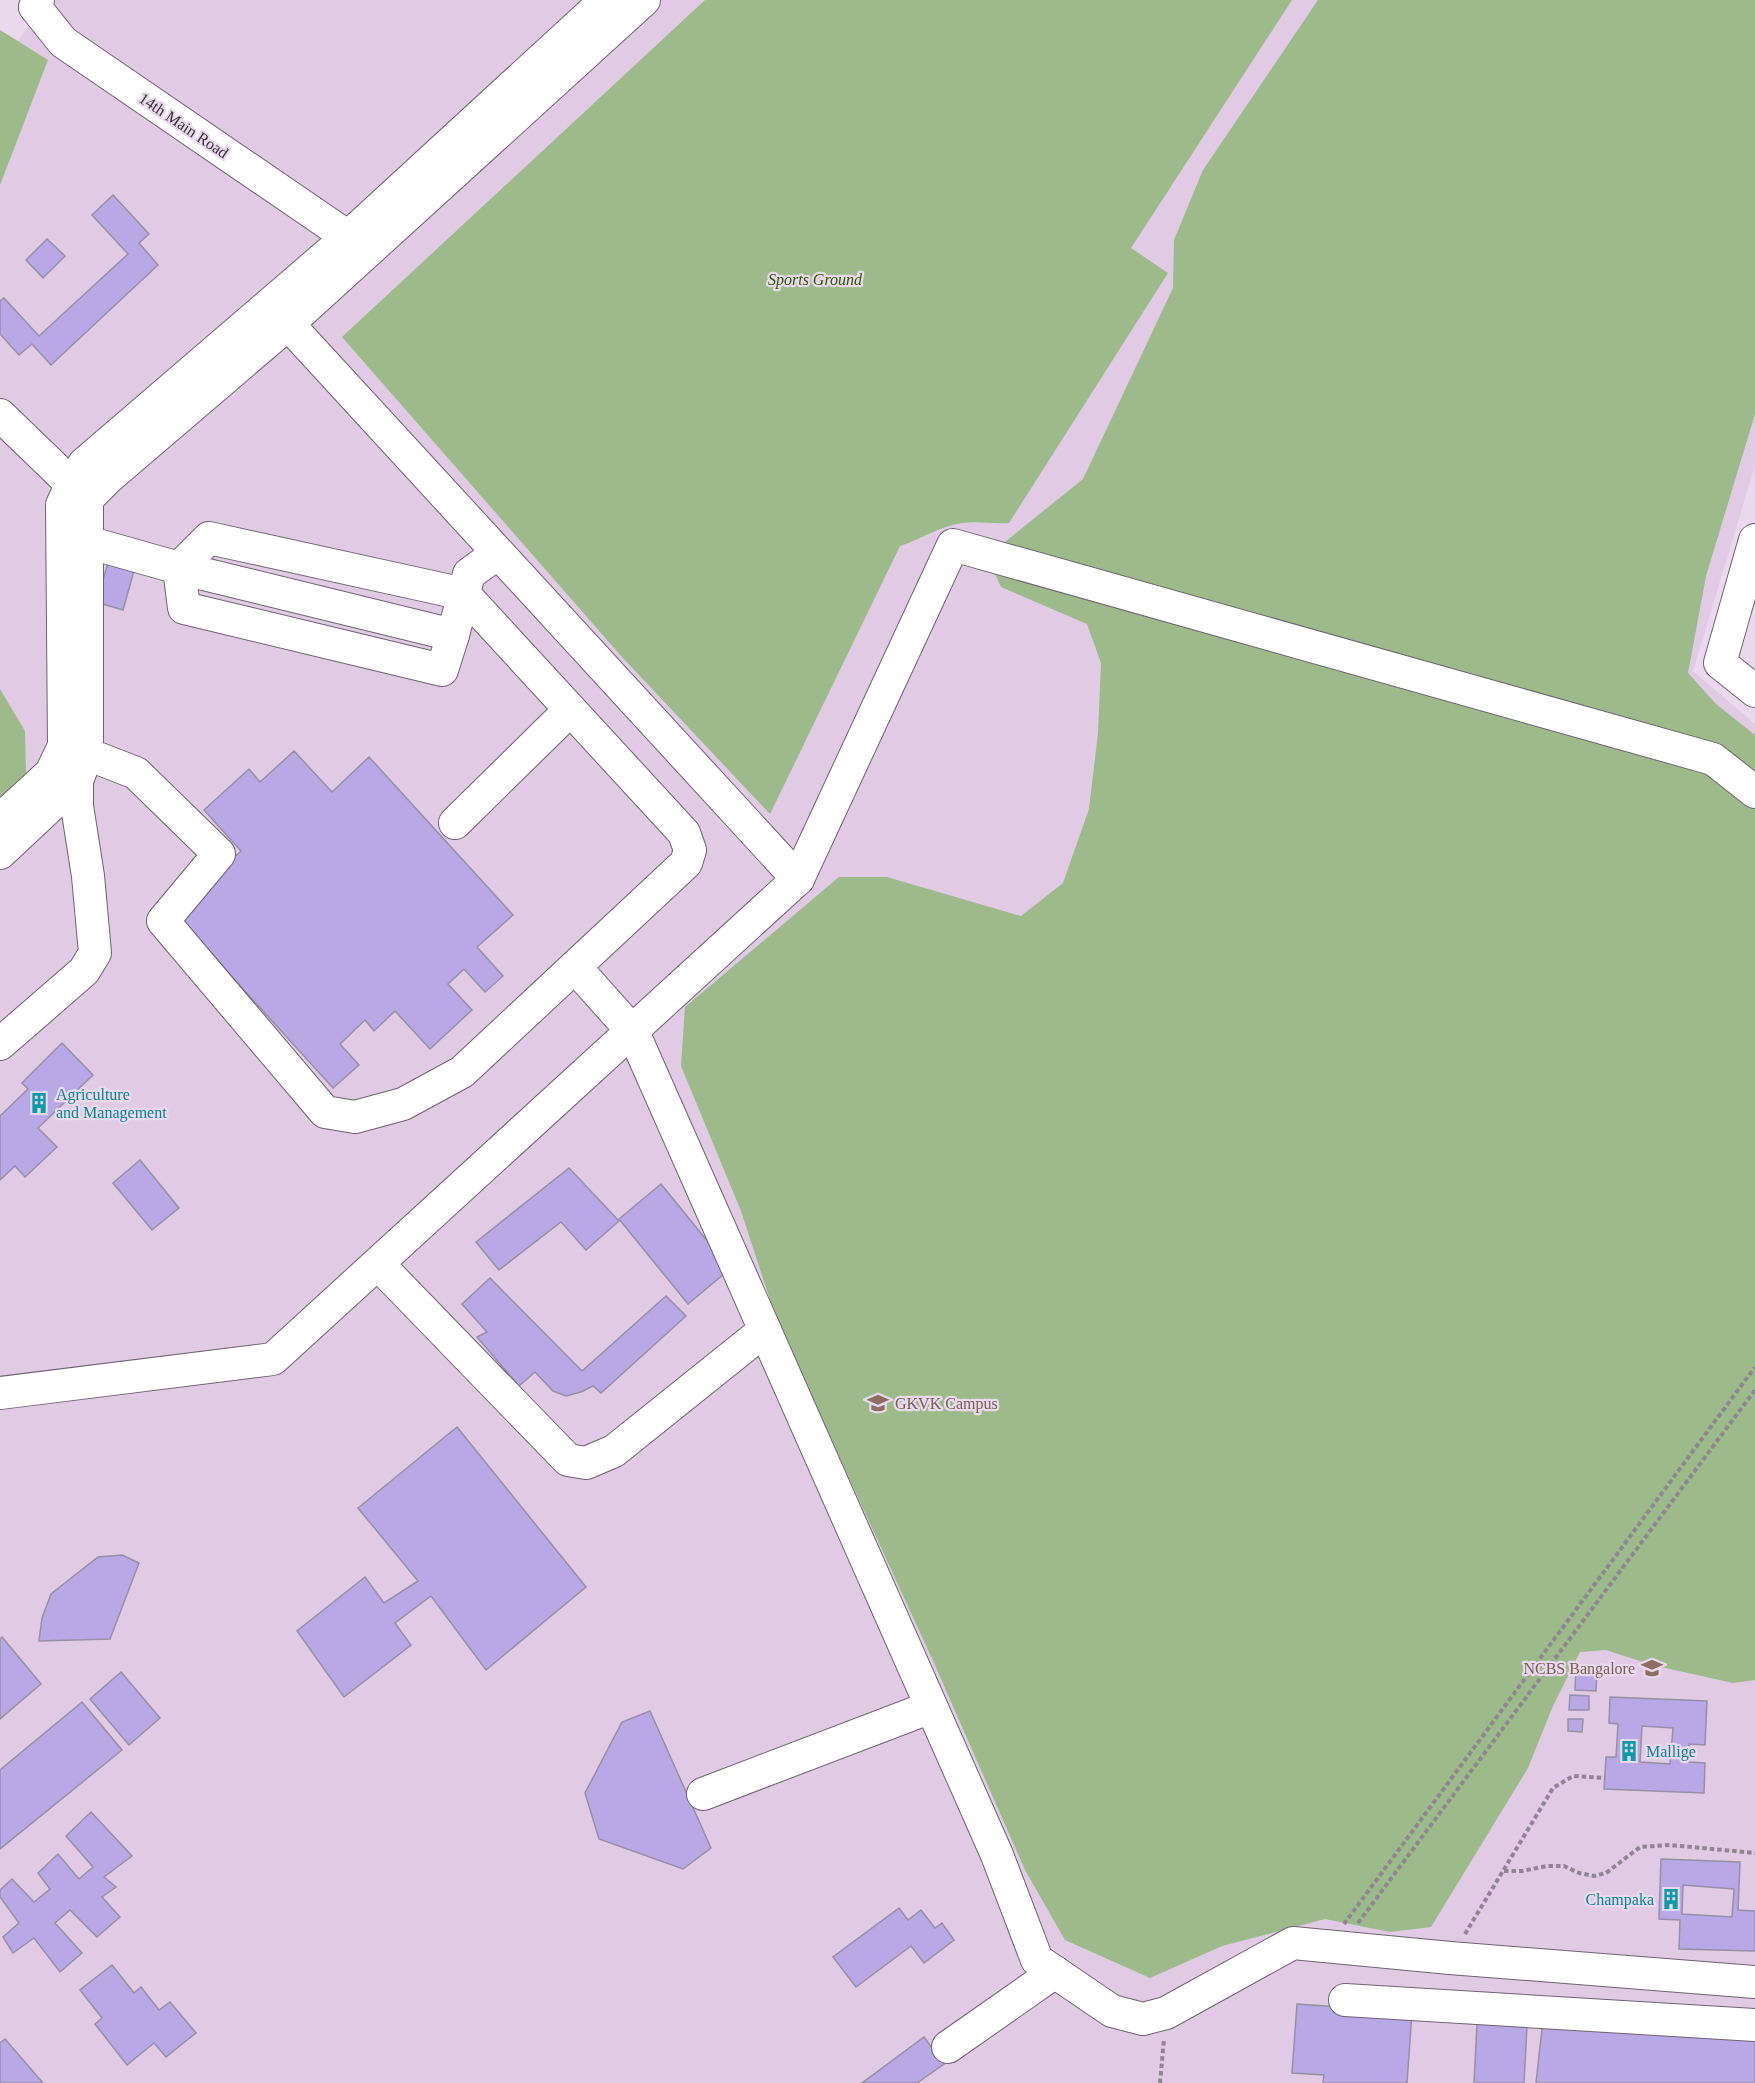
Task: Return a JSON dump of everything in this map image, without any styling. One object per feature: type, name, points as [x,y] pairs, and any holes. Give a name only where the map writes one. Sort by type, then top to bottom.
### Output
[{"type":"street","name":"14th Main Road","points":[[38,0],[35,7],[63,42],[348,237]]},
{"type":"street","points":[[0,1044],[84,971],[95,953],[88,876],[77,806],[82,767],[87,542],[79,492],[84,464],[348,237],[606,0]]},
{"type":"street","points":[[0,820],[51,773],[64,746],[62,505],[79,492],[109,477],[288,324],[644,0]]},
{"type":"street","points":[[288,324],[798,879]]},
{"type":"street","points":[[0,415],[79,492]]},
{"type":"street","points":[[82,767],[136,773],[219,854],[163,921],[325,1112],[355,1117],[403,1104],[462,1072],[686,863],[690,850],[684,833],[464,594],[209,538],[179,568]]},
{"type":"street","points":[[1755,540],[1720,663],[1755,691]]},
{"type":"street","points":[[87,542],[179,568]]},
{"type":"street","points":[[0,1393],[273,1359],[798,879],[952,545],[1713,759],[1755,792]]},
{"type":"street","points":[[179,568],[184,608],[442,670],[469,574],[498,553]]},
{"type":"street","points":[[455,823],[570,710]]},
{"type":"street","points":[[0,853],[82,767]]},
{"type":"street","points":[[575,967],[633,1032],[997,1855],[1037,1960],[1112,2012],[1143,2019],[1166,2013],[1293,1943],[1755,1982]]},
{"type":"street","points":[[378,1264],[568,1460],[577,1462],[586,1463],[614,1451],[765,1330]]},
{"type":"street","points":[[703,1794],[931,1707]]},
{"type":"street","points":[[948,2047],[1055,1972]]},
{"type":"street","points":[[1345,2000],[1755,2025]]},
{"type":"path","points":[[1328,1946],[1755,1367]]},
{"type":"path","points":[[1356,1926],[1755,1390]]},
{"type":"path","points":[[1450,1958],[1553,1788],[1573,1776],[1605,1778]]},
{"type":"path","points":[[1504,1871],[1564,1866],[1579,1873],[1594,1876],[1606,1873],[1640,1847],[1670,1845],[1755,1852]]},
{"type":"path","points":[[1160,2083],[1166,2013]]},
{"type":"shaded area","name":"GKVK Campus","points":[[46,0],[1755,0],[1755,465],[1693,671],[1755,724],[1755,2083],[0,2083],[0,30],[18,41]]},
{"type":"green space","name":"Sports Ground","points":[[705,0],[1292,0],[1131,248],[1168,273],[1009,523],[962,523],[900,546],[770,814],[622,657],[342,337]]},
{"type":"green space","points":[[1318,0],[1755,0],[1755,414],[1706,576],[1688,673],[1716,704],[1755,735],[1755,1680],[1733,1683],[1652,1665],[1606,1650],[1580,1652],[1553,1706],[1528,1768],[1431,1927],[1390,1932],[1325,1919],[1222,1946],[1150,1978],[1065,1940],[1025,1870],[934,1663],[777,1321],[741,1211],[681,1066],[685,1007],[839,877],[887,877],[1021,916],[1063,883],[1089,809],[1098,733],[1101,663],[1087,624],[1001,587],[991,565],[1005,542],[1083,479],[1173,288],[1174,240],[1203,170]]},
{"type":"green space","points":[[0,30],[48,60],[0,185]]},
{"type":"green space","points":[[0,689],[25,731],[26,774],[0,814]]},
{"type":"building","points":[[113,195],[149,234],[139,243],[158,265],[51,365],[32,344],[19,355],[0,334],[0,301],[4,298],[39,336],[128,254],[92,215]]},
{"type":"building","points":[[47,239],[65,256],[43,278],[26,260]]},
{"type":"building","points":[[109,560],[135,567],[123,610],[96,602]]},
{"type":"building","points":[[294,751],[332,792],[369,757],[513,915],[477,947],[503,976],[485,992],[464,969],[448,984],[472,1010],[430,1049],[395,1011],[374,1031],[365,1020],[340,1044],[359,1065],[333,1088],[174,913],[241,851],[204,810],[249,769],[260,782]]},
{"type":"building","name":"Agriculture and Management","points":[[62,1043],[93,1075],[38,1128],[57,1147],[25,1177],[15,1166],[0,1180],[0,1116],[28,1089],[22,1083]]},
{"type":"building","points":[[140,1160],[179,1208],[152,1230],[113,1183]]},
{"type":"building","points":[[569,1168],[619,1221],[586,1250],[561,1222],[499,1270],[476,1242]]},
{"type":"building","points":[[661,1184],[730,1269],[688,1304],[619,1219]]},
{"type":"building","points":[[490,1278],[582,1371],[666,1296],[686,1316],[601,1393],[593,1386],[566,1396],[553,1391],[535,1372],[519,1386],[477,1337],[487,1332],[462,1304]]},
{"type":"building","points":[[457,1427],[586,1587],[486,1670],[431,1596],[395,1623],[411,1645],[344,1697],[297,1631],[365,1577],[384,1603],[418,1581],[358,1508]]},
{"type":"building","points":[[122,1555],[139,1563],[110,1639],[39,1641],[42,1618],[51,1594],[98,1557]]},
{"type":"building","points":[[2,1637],[41,1684],[0,1719],[0,1639]]},
{"type":"building","points":[[1576,1666],[1597,1668],[1596,1691],[1575,1690]]},
{"type":"building","points":[[121,1672],[160,1718],[129,1745],[90,1699]]},
{"type":"building","points":[[1570,1695],[1589,1696],[1589,1710],[1569,1710]]},
{"type":"building","name":"Mallige","points":[[1610,1697],[1707,1701],[1705,1745],[1689,1744],[1689,1762],[1705,1763],[1704,1793],[1604,1789],[1606,1757],[1616,1757],[1618,1724],[1609,1723]],"holes":[[[1642,1726],[1673,1728],[1670,1764],[1640,1762]]]},
{"type":"building","points":[[82,1702],[122,1750],[0,1849],[0,1770]]},
{"type":"building","points":[[650,1711],[711,1848],[683,1869],[599,1839],[585,1793],[622,1722]]},
{"type":"building","points":[[1568,1719],[1583,1719],[1582,1732],[1568,1731]]},
{"type":"building","points":[[91,1812],[132,1856],[104,1877],[116,1887],[102,1897],[120,1917],[97,1937],[70,1910],[55,1923],[82,1953],[60,1972],[34,1938],[13,1953],[3,1937],[19,1923],[0,1897],[0,1890],[12,1879],[34,1902],[50,1889],[38,1873],[58,1854],[79,1879],[93,1867],[66,1836]]},
{"type":"building","name":"Champaka","points":[[1661,1859],[1740,1862],[1738,1910],[1755,1911],[1755,1951],[1679,1949],[1680,1920],[1659,1919]],"holes":[[[1683,1885],[1734,1889],[1732,1917],[1682,1914]]]},
{"type":"building","points":[[899,1908],[908,1920],[921,1910],[935,1928],[942,1923],[954,1940],[924,1963],[911,1946],[856,1987],[833,1957]]},
{"type":"building","points":[[112,1965],[134,1993],[141,1987],[159,2010],[170,2002],[196,2033],[166,2057],[154,2043],[127,2065],[95,2024],[102,2018],[80,1990]]},
{"type":"building","points":[[1297,2004],[1412,2012],[1407,2083],[1323,2083],[1324,2075],[1292,2073]]},
{"type":"building","points":[[1543,2020],[1755,2035],[1755,2083],[1536,2083]]},
{"type":"building","points":[[1477,2024],[1527,2026],[1524,2083],[1474,2083]]},
{"type":"building","points":[[924,2037],[944,2064],[917,2083],[862,2083]]},
{"type":"building","points":[[5,2039],[43,2083],[0,2083],[0,2043]]},
{"type":"place","name":"Agriculture and Management","points":[[39,1103]]},
{"type":"place","name":"GKVK Campus","points":[[878,1403]]},
{"type":"place","name":"NCBS Bangalore","points":[[1652,1668]]},
{"type":"place","name":"Mallige","points":[[1629,1751]]},
{"type":"place","name":"Champaka","points":[[1671,1899]]}]
